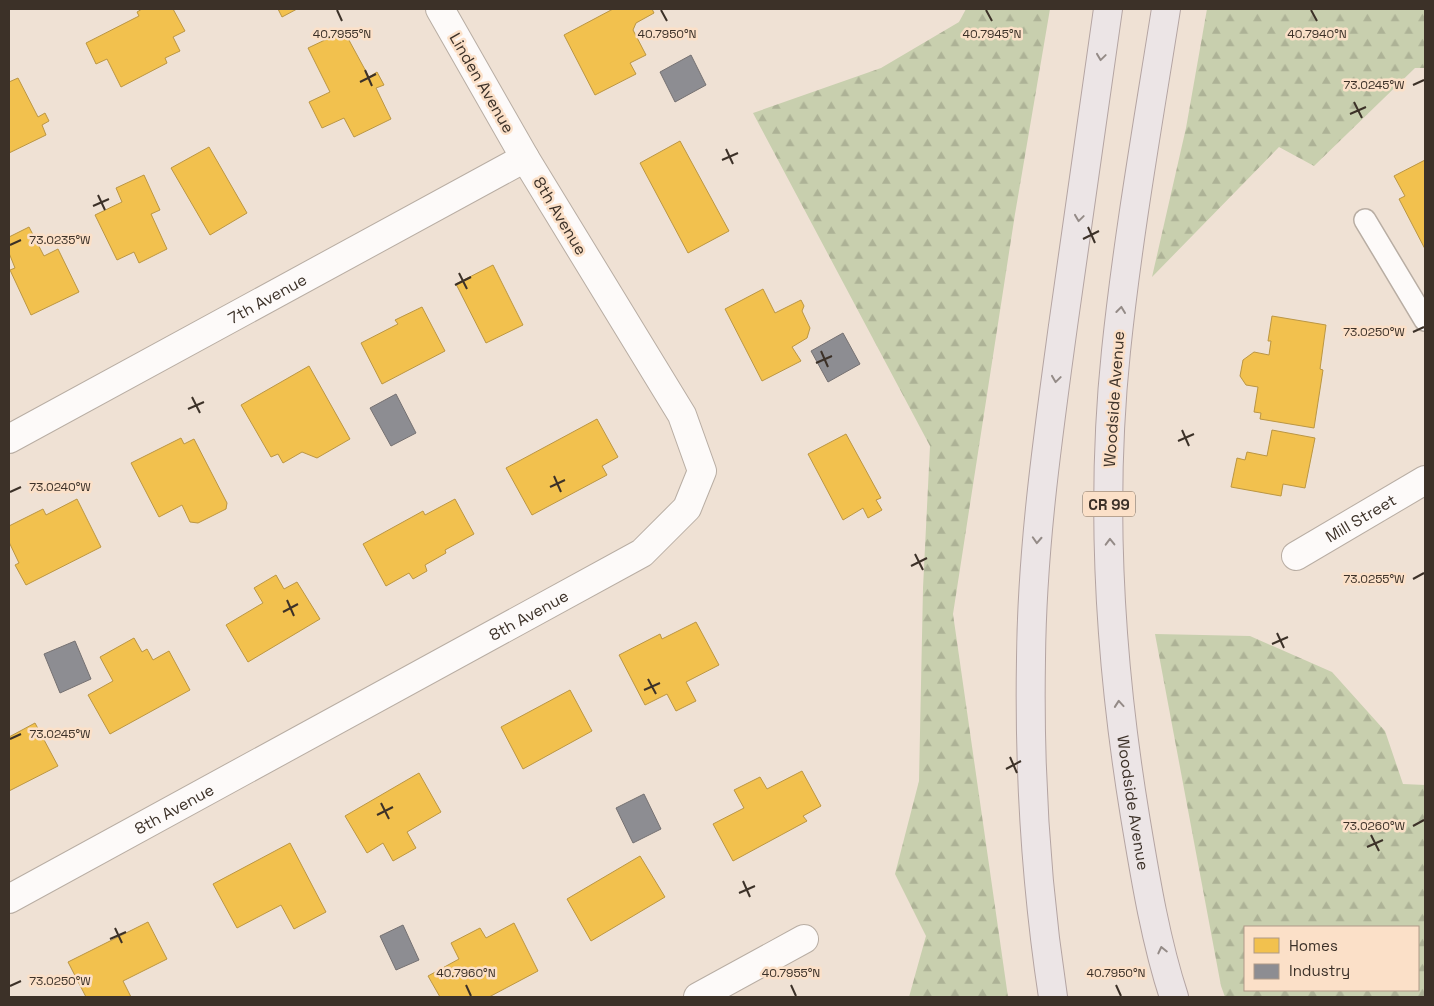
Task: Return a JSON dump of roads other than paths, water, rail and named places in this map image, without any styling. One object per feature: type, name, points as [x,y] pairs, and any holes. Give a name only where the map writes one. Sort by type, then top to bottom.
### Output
[{"type":"main road","points":[[1053,997],[1040,916],[1031,787],[1031,657],[1037,537],[1053,396],[1108,9]]},
{"type":"main road","name":"Woodside Avenue","points":[[1166,9],[1130,230],[1118,334],[1109,480],[1111,617],[1123,740],[1143,864],[1174,997]]},
{"type":"street","name":"Linden Avenue","points":[[440,9],[525,158]]},
{"type":"street","name":"7th Avenue","points":[[9,439],[525,158]]},
{"type":"street","name":"8th Avenue","points":[[9,899],[642,554],[688,508],[702,471],[682,416],[525,158]]},
{"type":"street","name":"Mill Street","points":[[1296,556],[1425,480]]},
{"type":"street","points":[[698,997],[804,940]]},
{"type":"lane","points":[[1365,220],[1425,320]]}]
